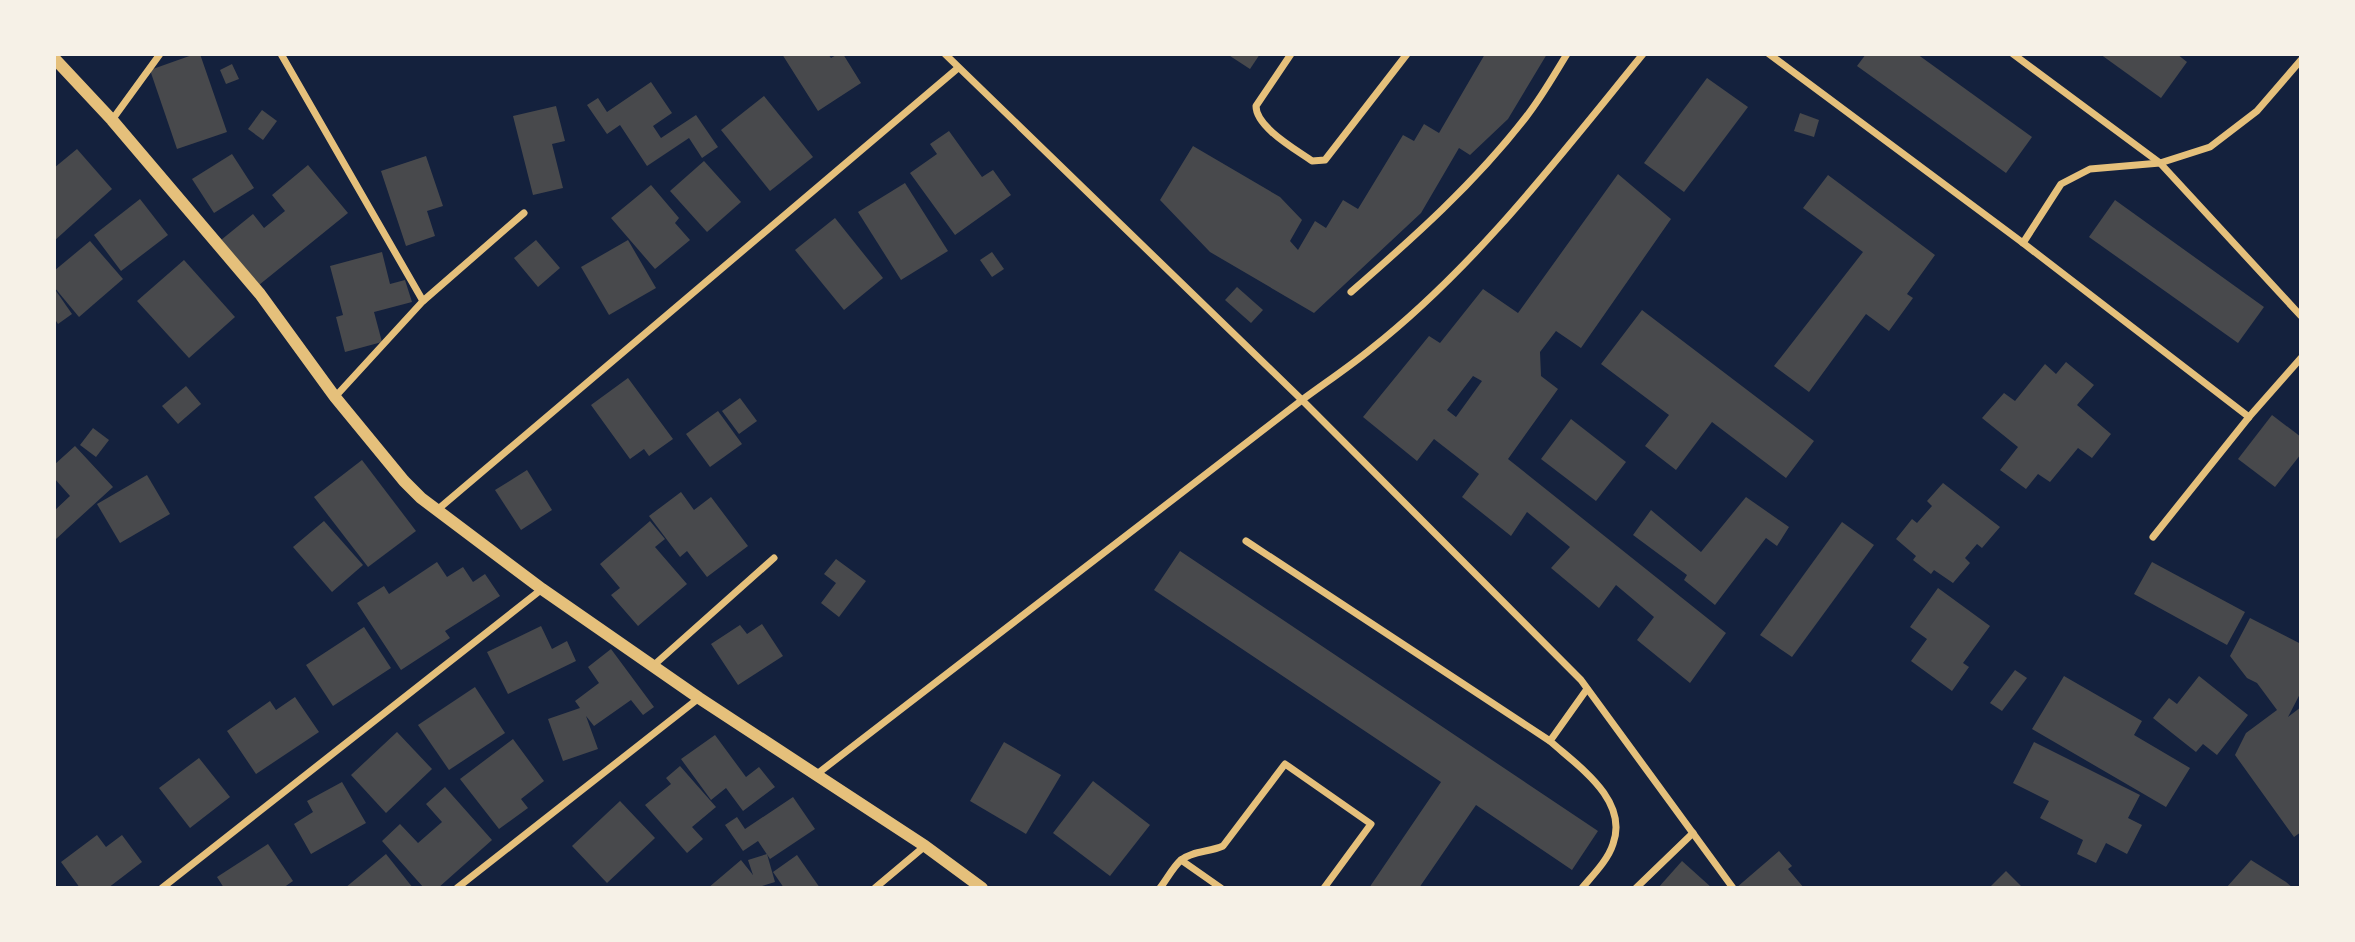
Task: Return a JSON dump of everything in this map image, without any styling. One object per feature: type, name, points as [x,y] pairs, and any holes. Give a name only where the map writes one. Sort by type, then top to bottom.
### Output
[{"type":"street","points":[[112,120],[160,54]]},
{"type":"street","points":[[281,54],[423,301]]},
{"type":"street","points":[[945,54],[1302,400],[1581,680],[1733,888]]},
{"type":"street","points":[[1291,54],[1256,106],[1256,115],[1264,125],[1312,161],[1321,161],[1325,160],[1406,54]]},
{"type":"street","points":[[1351,292],[1424,228],[1467,184],[1527,117],[1567,54]]},
{"type":"street","points":[[817,774],[1372,349],[1489,238],[1541,181],[1643,54]]},
{"type":"street","points":[[1769,54],[2023,243],[2249,417]]},
{"type":"street","points":[[2013,54],[2160,163],[2301,316]]},
{"type":"street","points":[[54,58],[112,120],[260,294],[335,397],[404,481],[436,511],[542,589],[699,698],[925,846],[982,888]]},
{"type":"street","points":[[2023,243],[2061,184],[2090,169],[2160,163],[2210,147],[2257,111],[2301,60]]},
{"type":"street","points":[[436,511],[958,68]]},
{"type":"street","points":[[335,397],[423,301],[524,213]]},
{"type":"street","points":[[2153,537],[2249,417],[2301,358]]},
{"type":"street","points":[[1246,541],[1550,741],[1601,789],[1614,807],[1618,825],[1613,846],[1582,888]]},
{"type":"street","points":[[653,665],[774,558]]},
{"type":"street","points":[[162,888],[542,589]]},
{"type":"street","points":[[1550,741],[1587,688]]},
{"type":"street","points":[[457,888],[699,698]]},
{"type":"street","points":[[1160,888],[1181,860],[1223,846],[1285,764],[1371,824],[1324,888]]},
{"type":"street","points":[[1636,888],[1693,833]]},
{"type":"street","points":[[875,888],[925,846]]},
{"type":"street","points":[[1181,860],[1221,888]]},
{"type":"building","points":[[200,54],[227,132],[177,149],[150,70]]},
{"type":"building","points":[[782,54],[828,54],[831,58],[843,54],[861,83],[818,111]]},
{"type":"building","points":[[1227,54],[1260,54],[1250,69]]},
{"type":"building","points":[[1485,54],[1547,54],[1508,119],[1470,155],[1459,148],[1421,213],[1314,313],[1210,252],[1160,200],[1193,146],[1280,197],[1302,220],[1290,241],[1298,250],[1315,221],[1326,228],[1343,200],[1358,209],[1403,135],[1414,141],[1424,124],[1439,133]]},
{"type":"building","points":[[1866,54],[1917,54],[2032,137],[2006,173],[1857,66]]},
{"type":"building","points":[[2100,54],[2177,54],[2187,62],[2161,98]]},
{"type":"building","points":[[232,64],[239,79],[226,84],[220,70]]},
{"type":"building","points":[[1707,78],[1748,107],[1684,192],[1644,163]]},
{"type":"building","points":[[651,82],[672,113],[653,126],[661,138],[696,115],[718,147],[702,158],[689,138],[647,166],[620,125],[607,134],[587,105],[598,98],[607,112]]},
{"type":"building","points":[[764,96],[813,157],[770,191],[721,130]]},
{"type":"building","points":[[556,106],[565,141],[552,144],[563,188],[533,195],[513,116]]},
{"type":"building","points":[[262,110],[277,121],[263,140],[248,129]]},
{"type":"building","points":[[1800,113],[1819,120],[1814,137],[1794,131]]},
{"type":"building","points":[[949,131],[982,177],[993,170],[1011,195],[955,235],[910,173],[937,154],[930,144]]},
{"type":"building","points":[[77,149],[112,189],[54,241],[54,168]]},
{"type":"building","points":[[232,154],[254,188],[214,213],[192,179]]},
{"type":"building","points":[[426,156],[443,206],[427,211],[435,236],[406,246],[381,171]]},
{"type":"building","points":[[704,161],[741,202],[707,232],[670,191]]},
{"type":"building","points":[[308,165],[348,213],[259,285],[221,240],[253,214],[264,228],[285,211],[272,195]]},
{"type":"building","points":[[1618,174],[1671,219],[1581,348],[1556,331],[1540,352],[1541,376],[1558,389],[1508,459],[1726,633],[1690,683],[1637,640],[1654,617],[1616,585],[1599,608],[1551,568],[1570,547],[1527,512],[1511,536],[1462,497],[1479,474],[1434,439],[1417,461],[1363,417],[1429,336],[1440,343],[1483,289],[1518,313]],"holes":[[[1473,376],[1482,381],[1456,417],[1447,410]]]},
{"type":"building","points":[[1828,175],[1935,255],[1907,294],[1913,298],[1889,331],[1866,314],[1809,392],[1774,366],[1863,252],[1803,208]]},
{"type":"building","points":[[905,183],[948,251],[901,280],[858,212]]},
{"type":"building","points":[[651,185],[679,218],[675,223],[690,240],[655,269],[611,218]]},
{"type":"building","points":[[140,199],[168,235],[121,271],[94,235]]},
{"type":"building","points":[[2115,200],[2264,307],[2238,343],[2089,237]]},
{"type":"building","points":[[835,218],[883,278],[844,310],[795,250]]},
{"type":"building","points":[[536,240],[560,268],[538,287],[514,258]]},
{"type":"building","points":[[628,240],[656,288],[609,315],[581,267]]},
{"type":"building","points":[[90,241],[123,279],[79,317],[54,287],[54,271]]},
{"type":"building","points":[[382,252],[390,284],[405,280],[412,302],[374,312],[382,342],[345,352],[336,317],[343,315],[330,266]]},
{"type":"building","points":[[992,252],[1004,269],[992,277],[980,260]]},
{"type":"building","points":[[184,260],[235,317],[189,358],[137,301]]},
{"type":"building","points":[[1237,287],[1263,310],[1251,323],[1225,300]]},
{"type":"building","points":[[54,288],[72,314],[58,324],[54,318]]},
{"type":"building","points":[[1642,310],[1814,441],[1786,478],[1712,422],[1676,470],[1645,446],[1669,415],[1601,364]]},
{"type":"building","points":[[2066,362],[2094,385],[2077,405],[2111,434],[2092,458],[2078,448],[2050,482],[2038,474],[2026,489],[2000,470],[2018,447],[1982,418],[2004,393],[2015,401],[2045,364],[2056,374]]},
{"type":"building","points":[[628,378],[673,439],[649,456],[644,449],[630,459],[591,405]]},
{"type":"building","points":[[186,386],[201,404],[178,424],[162,406]]},
{"type":"building","points":[[740,398],[757,421],[739,434],[722,411]]},
{"type":"building","points":[[718,411],[742,444],[710,467],[686,434]]},
{"type":"building","points":[[2272,415],[2301,437],[2301,454],[2275,487],[2238,459]]},
{"type":"building","points":[[1571,419],[1626,462],[1596,501],[1541,459]]},
{"type":"building","points":[[93,428],[109,440],[96,457],[80,445]]},
{"type":"building","points":[[75,446],[113,487],[56,539],[54,511],[70,496],[54,478],[54,465]]},
{"type":"building","points":[[362,460],[416,531],[368,567],[314,497]]},
{"type":"building","points":[[527,470],[552,510],[521,530],[495,490]]},
{"type":"building","points":[[147,475],[170,514],[120,543],[97,504]]},
{"type":"building","points":[[1943,483],[2000,527],[1982,548],[1977,544],[1965,558],[1970,563],[1953,583],[1934,570],[1931,574],[1913,560],[1916,556],[1896,539],[1912,519],[1917,523],[1932,506],[1927,501]]},
{"type":"building","points":[[681,492],[694,510],[711,497],[748,546],[707,577],[687,551],[680,557],[649,516]]},
{"type":"building","points":[[1746,497],[1789,527],[1777,546],[1766,538],[1715,605],[1684,580],[1687,575],[1633,535],[1651,510],[1701,552]]},
{"type":"building","points":[[324,521],[363,565],[332,592],[293,547]]},
{"type":"building","points":[[650,521],[665,539],[655,547],[687,584],[638,626],[611,595],[620,588],[600,564]]},
{"type":"building","points":[[1842,522],[1874,545],[1792,657],[1760,635]]},
{"type":"building","points":[[1180,551],[1598,831],[1572,870],[1476,805],[1419,888],[1369,888],[1441,782],[1154,590]]},
{"type":"building","points":[[836,559],[866,581],[839,617],[821,603],[836,583],[824,574]]},
{"type":"building","points":[[437,562],[447,577],[463,567],[473,582],[485,574],[500,596],[445,631],[450,638],[401,670],[357,603],[384,586],[389,594]]},
{"type":"building","points":[[2152,562],[2245,612],[2227,645],[2134,594]]},
{"type":"building","points":[[1938,588],[1990,626],[1963,663],[1969,667],[1952,691],[1911,661],[1927,639],[1910,627]]},
{"type":"building","points":[[2250,618],[2301,644],[2301,692],[2288,717],[2301,707],[2301,832],[2294,837],[2235,755],[2246,733],[2277,710],[2257,683],[2247,678],[2230,656]]},
{"type":"building","points":[[762,624],[783,656],[738,685],[711,644],[740,625],[747,634]]},
{"type":"building","points":[[541,626],[552,649],[567,641],[576,661],[508,694],[487,652]]},
{"type":"building","points":[[364,627],[391,668],[333,706],[306,665]]},
{"type":"building","points":[[611,649],[654,707],[643,715],[631,700],[594,726],[586,716],[598,749],[563,761],[548,719],[580,708],[575,701],[599,683],[588,667]]},
{"type":"building","points":[[2015,670],[2027,678],[2002,711],[1990,703]]},
{"type":"building","points":[[2064,676],[2142,721],[2134,735],[2190,768],[2166,807],[2032,729]]},
{"type":"building","points":[[2199,676],[2248,715],[2217,755],[2203,744],[2196,752],[2153,718],[2169,698],[2177,704]]},
{"type":"building","points":[[475,687],[505,733],[449,770],[418,725]]},
{"type":"building","points":[[295,697],[319,732],[256,774],[227,731],[270,701],[276,710]]},
{"type":"building","points":[[397,732],[432,769],[386,813],[351,775]]},
{"type":"building","points":[[715,735],[746,777],[759,767],[775,787],[743,811],[726,788],[711,800],[681,759]]},
{"type":"building","points":[[513,739],[544,781],[521,799],[528,808],[499,829],[460,779]]},
{"type":"building","points":[[1004,742],[1061,775],[1026,834],[970,801]]},
{"type":"building","points":[[2034,742],[2140,795],[2128,818],[2142,825],[2127,854],[2106,843],[2096,863],[2077,854],[2083,840],[2040,818],[2049,801],[2013,783]]},
{"type":"building","points":[[199,758],[230,797],[190,828],[159,788]]},
{"type":"building","points":[[680,766],[716,807],[692,827],[703,839],[687,853],[645,805],[671,784],[666,778]]},
{"type":"building","points":[[1093,781],[1150,825],[1110,876],[1053,833]]},
{"type":"building","points":[[342,782],[366,823],[311,854],[294,824],[313,812],[307,801]]},
{"type":"building","points":[[445,787],[492,840],[438,888],[424,888],[382,841],[400,824],[418,843],[442,822],[426,804]]},
{"type":"building","points":[[793,797],[815,829],[770,859],[758,841],[743,851],[725,825],[737,817],[745,829]]},
{"type":"building","points":[[620,801],[655,838],[607,883],[572,846]]},
{"type":"building","points":[[97,835],[106,847],[122,835],[142,862],[108,888],[80,888],[61,862]]},
{"type":"building","points":[[268,844],[293,881],[283,888],[224,888],[217,877]]},
{"type":"building","points":[[1779,851],[1792,866],[1788,869],[1804,888],[1736,888]]},
{"type":"building","points":[[386,854],[413,888],[345,888]]},
{"type":"building","points":[[767,854],[775,882],[762,886],[763,888],[708,888],[741,860],[753,875],[748,860]]},
{"type":"building","points":[[797,855],[820,888],[784,888],[773,872]]},
{"type":"building","points":[[2251,860],[2286,882],[2293,888],[2226,888]]},
{"type":"building","points":[[1682,861],[1712,888],[1658,888]]},
{"type":"building","points":[[2006,871],[2023,888],[1989,888]]}]
